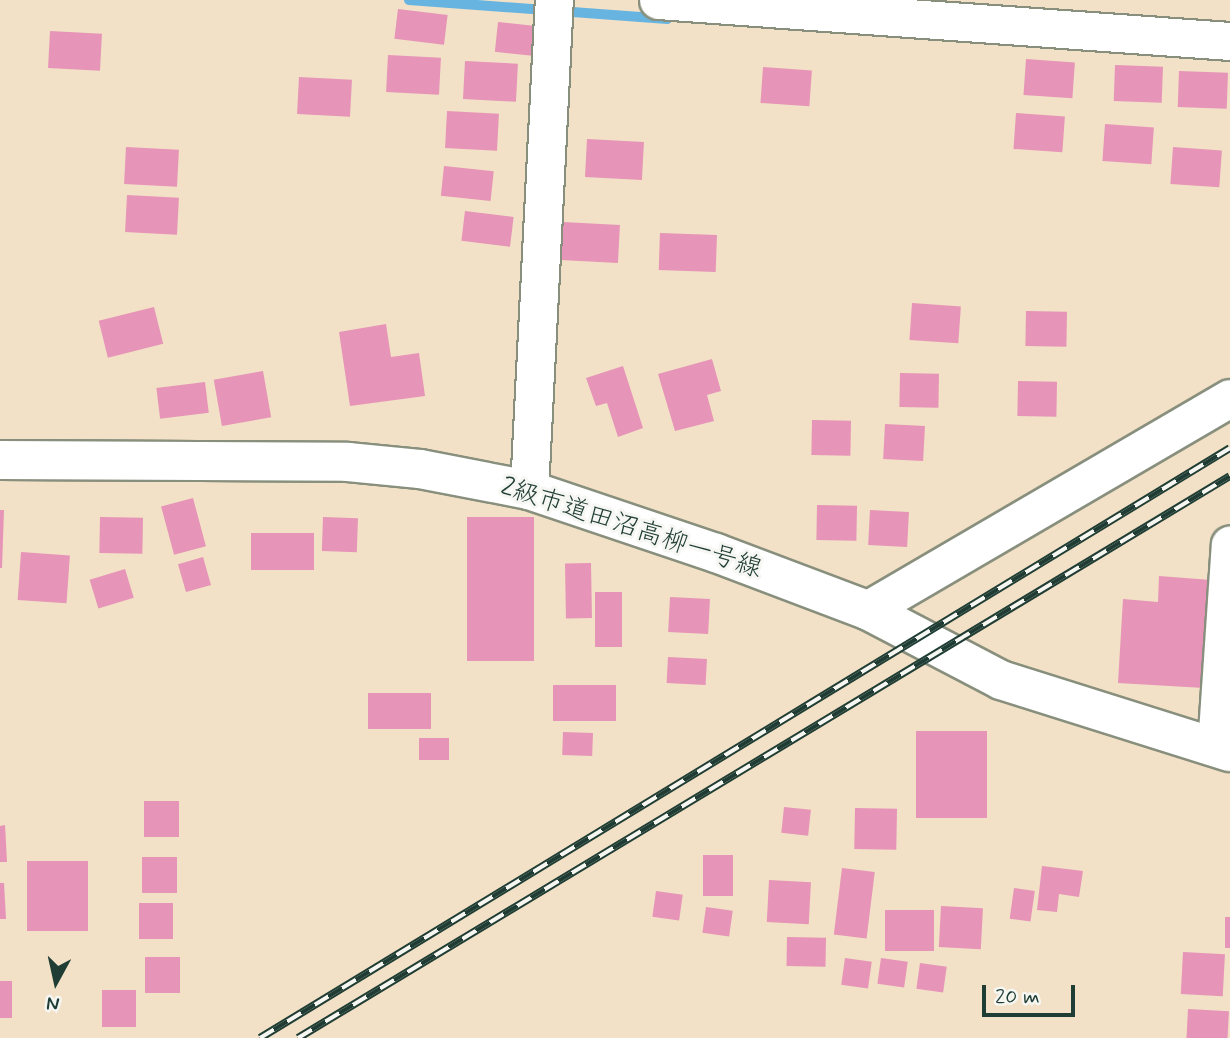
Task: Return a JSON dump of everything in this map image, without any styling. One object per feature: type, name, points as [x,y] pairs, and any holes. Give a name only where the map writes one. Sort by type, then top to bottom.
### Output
[{"type":"street","points":[[528,490],[554,0]]},
{"type":"street","points":[[659,0],[1230,41]]},
{"type":"street","points":[[867,610],[1230,398]]},
{"type":"street","name":"2級市道田沼高柳一号線","points":[[0,460],[348,462],[420,469],[528,490],[716,553],[867,610],[1001,680],[1223,750]]},
{"type":"street","points":[[1223,750],[1230,544]]},
{"type":"building","points":[[398,9],[448,15],[444,45],[394,39]]},
{"type":"building","points":[[498,22],[538,26],[535,56],[495,52]]},
{"type":"building","points":[[50,31],[102,34],[100,71],[48,68]]},
{"type":"building","points":[[388,55],[441,58],[439,95],[386,92]]},
{"type":"building","points":[[1026,59],[1075,62],[1072,98],[1023,95]]},
{"type":"building","points":[[465,61],[518,64],[516,102],[463,99]]},
{"type":"building","points":[[1115,65],[1163,67],[1162,103],[1114,101]]},
{"type":"building","points":[[763,67],[812,70],[809,106],[760,103]]},
{"type":"building","points":[[1179,71],[1228,73],[1227,109],[1178,107]]},
{"type":"building","points":[[299,77],[352,80],[350,117],[297,114]]},
{"type":"building","points":[[447,111],[499,114],[497,151],[445,148]]},
{"type":"building","points":[[1016,113],[1065,116],[1062,152],[1013,149]]},
{"type":"building","points":[[1105,124],[1154,127],[1151,164],[1102,161]]},
{"type":"building","points":[[587,139],[644,142],[642,180],[585,177]]},
{"type":"building","points":[[126,147],[179,150],[177,187],[124,184]]},
{"type":"building","points":[[1173,147],[1222,150],[1219,187],[1170,184]]},
{"type":"building","points":[[444,166],[494,171],[491,201],[441,196]]},
{"type":"building","points":[[127,195],[179,198],[177,235],[125,232]]},
{"type":"building","points":[[465,211],[514,217],[510,247],[461,241]]},
{"type":"building","points":[[563,222],[620,225],[618,263],[561,260]]},
{"type":"building","points":[[660,233],[717,235],[716,272],[659,270]]},
{"type":"building","points":[[912,303],[961,306],[958,343],[909,340]]},
{"type":"building","points":[[154,307],[163,344],[108,358],[99,321]]},
{"type":"building","points":[[1026,311],[1067,312],[1066,347],[1025,346]]},
{"type":"building","points":[[386,324],[391,357],[419,353],[425,396],[350,406],[339,332]]},
{"type":"building","points":[[712,359],[721,391],[707,395],[714,421],[675,431],[658,374]]},
{"type":"building","points":[[623,366],[643,428],[618,437],[607,403],[596,406],[586,378]]},
{"type":"building","points":[[263,371],[271,417],[222,426],[214,380]]},
{"type":"building","points":[[900,373],[939,374],[938,408],[899,407]]},
{"type":"building","points":[[1018,381],[1057,382],[1056,417],[1017,416]]},
{"type":"building","points":[[205,382],[209,413],[160,419],[156,388]]},
{"type":"building","points":[[812,420],[851,421],[850,456],[811,455]]},
{"type":"building","points":[[885,424],[925,426],[923,461],[883,459]]},
{"type":"building","points":[[193,498],[206,546],[174,555],[161,507]]},
{"type":"building","points":[[817,505],[857,506],[856,541],[816,540]]},
{"type":"building","points":[[0,510],[4,510],[2,568],[0,568]]},
{"type":"building","points":[[870,510],[909,512],[907,547],[868,545]]},
{"type":"building","points":[[100,517],[143,518],[142,554],[99,553]]},
{"type":"building","points":[[323,517],[358,518],[357,552],[322,551]]},
{"type":"building","points":[[467,517],[534,517],[534,661],[467,661]]},
{"type":"building","points":[[251,533],[314,533],[314,570],[251,570]]},
{"type":"building","points":[[21,552],[70,555],[67,603],[18,600]]},
{"type":"building","points":[[203,557],[211,585],[186,592],[178,564]]},
{"type":"building","points":[[565,563],[591,563],[592,618],[566,618]]},
{"type":"building","points":[[125,569],[134,598],[98,609],[90,580]]},
{"type":"building","points":[[1159,576],[1211,580],[1204,688],[1118,683],[1123,599],[1158,602]]},
{"type":"building","points":[[595,592],[622,592],[622,647],[595,647]]},
{"type":"building","points":[[670,597],[710,599],[708,634],[668,632]]},
{"type":"building","points":[[668,657],[707,659],[706,685],[667,683]]},
{"type":"building","points":[[553,685],[616,685],[616,721],[553,721]]},
{"type":"building","points":[[368,693],[431,693],[431,729],[368,729]]},
{"type":"building","points":[[916,731],[987,731],[987,818],[916,818]]},
{"type":"building","points":[[563,732],[593,733],[592,756],[562,755]]},
{"type":"building","points":[[419,738],[449,738],[449,760],[419,760]]},
{"type":"building","points":[[144,801],[179,801],[179,837],[144,837]]},
{"type":"building","points":[[784,807],[811,810],[808,836],[781,833]]},
{"type":"building","points":[[855,808],[897,809],[896,850],[854,849]]},
{"type":"building","points":[[5,825],[7,862],[0,862],[0,826]]},
{"type":"building","points":[[703,855],[733,855],[733,896],[703,896]]},
{"type":"building","points":[[142,857],[177,857],[177,893],[142,893]]},
{"type":"building","points":[[27,861],[88,861],[88,931],[27,931]]},
{"type":"building","points":[[1042,866],[1083,871],[1079,897],[1059,894],[1057,912],[1037,910]]},
{"type":"building","points":[[842,868],[875,872],[867,939],[834,935]]},
{"type":"building","points":[[769,880],[811,882],[809,924],[767,922]]},
{"type":"building","points":[[0,883],[4,883],[6,919],[0,919]]},
{"type":"building","points":[[1014,888],[1035,891],[1030,922],[1010,919]]},
{"type":"building","points":[[656,891],[683,895],[679,921],[652,917]]},
{"type":"building","points":[[139,903],[173,903],[173,939],[139,939]]},
{"type":"building","points":[[941,906],[983,908],[981,949],[939,947]]},
{"type":"building","points":[[706,907],[733,911],[729,937],[702,933]]},
{"type":"building","points":[[885,910],[934,910],[934,951],[885,951]]},
{"type":"building","points":[[1225,917],[1230,917],[1230,948],[1225,948]]},
{"type":"building","points":[[787,937],[826,938],[825,967],[786,966]]},
{"type":"building","points":[[1183,952],[1225,954],[1223,996],[1181,994]]},
{"type":"building","points":[[145,957],[180,957],[180,993],[145,993]]},
{"type":"building","points":[[845,958],[872,962],[868,988],[841,985]]},
{"type":"building","points":[[881,958],[908,962],[904,988],[877,984]]},
{"type":"building","points":[[920,963],[947,967],[943,993],[916,989]]},
{"type":"building","points":[[0,981],[12,981],[12,1018],[0,1018]]},
{"type":"building","points":[[102,990],[136,990],[136,1027],[102,1027]]},
{"type":"building","points":[[1188,1009],[1229,1011],[1228,1038],[1186,1038]]},
{"type":"waterway","points":[[409,0],[667,19]]},
{"type":"railway","points":[[260,1038],[1230,448]]},
{"type":"railway","points":[[298,1038],[1230,476]]}]
